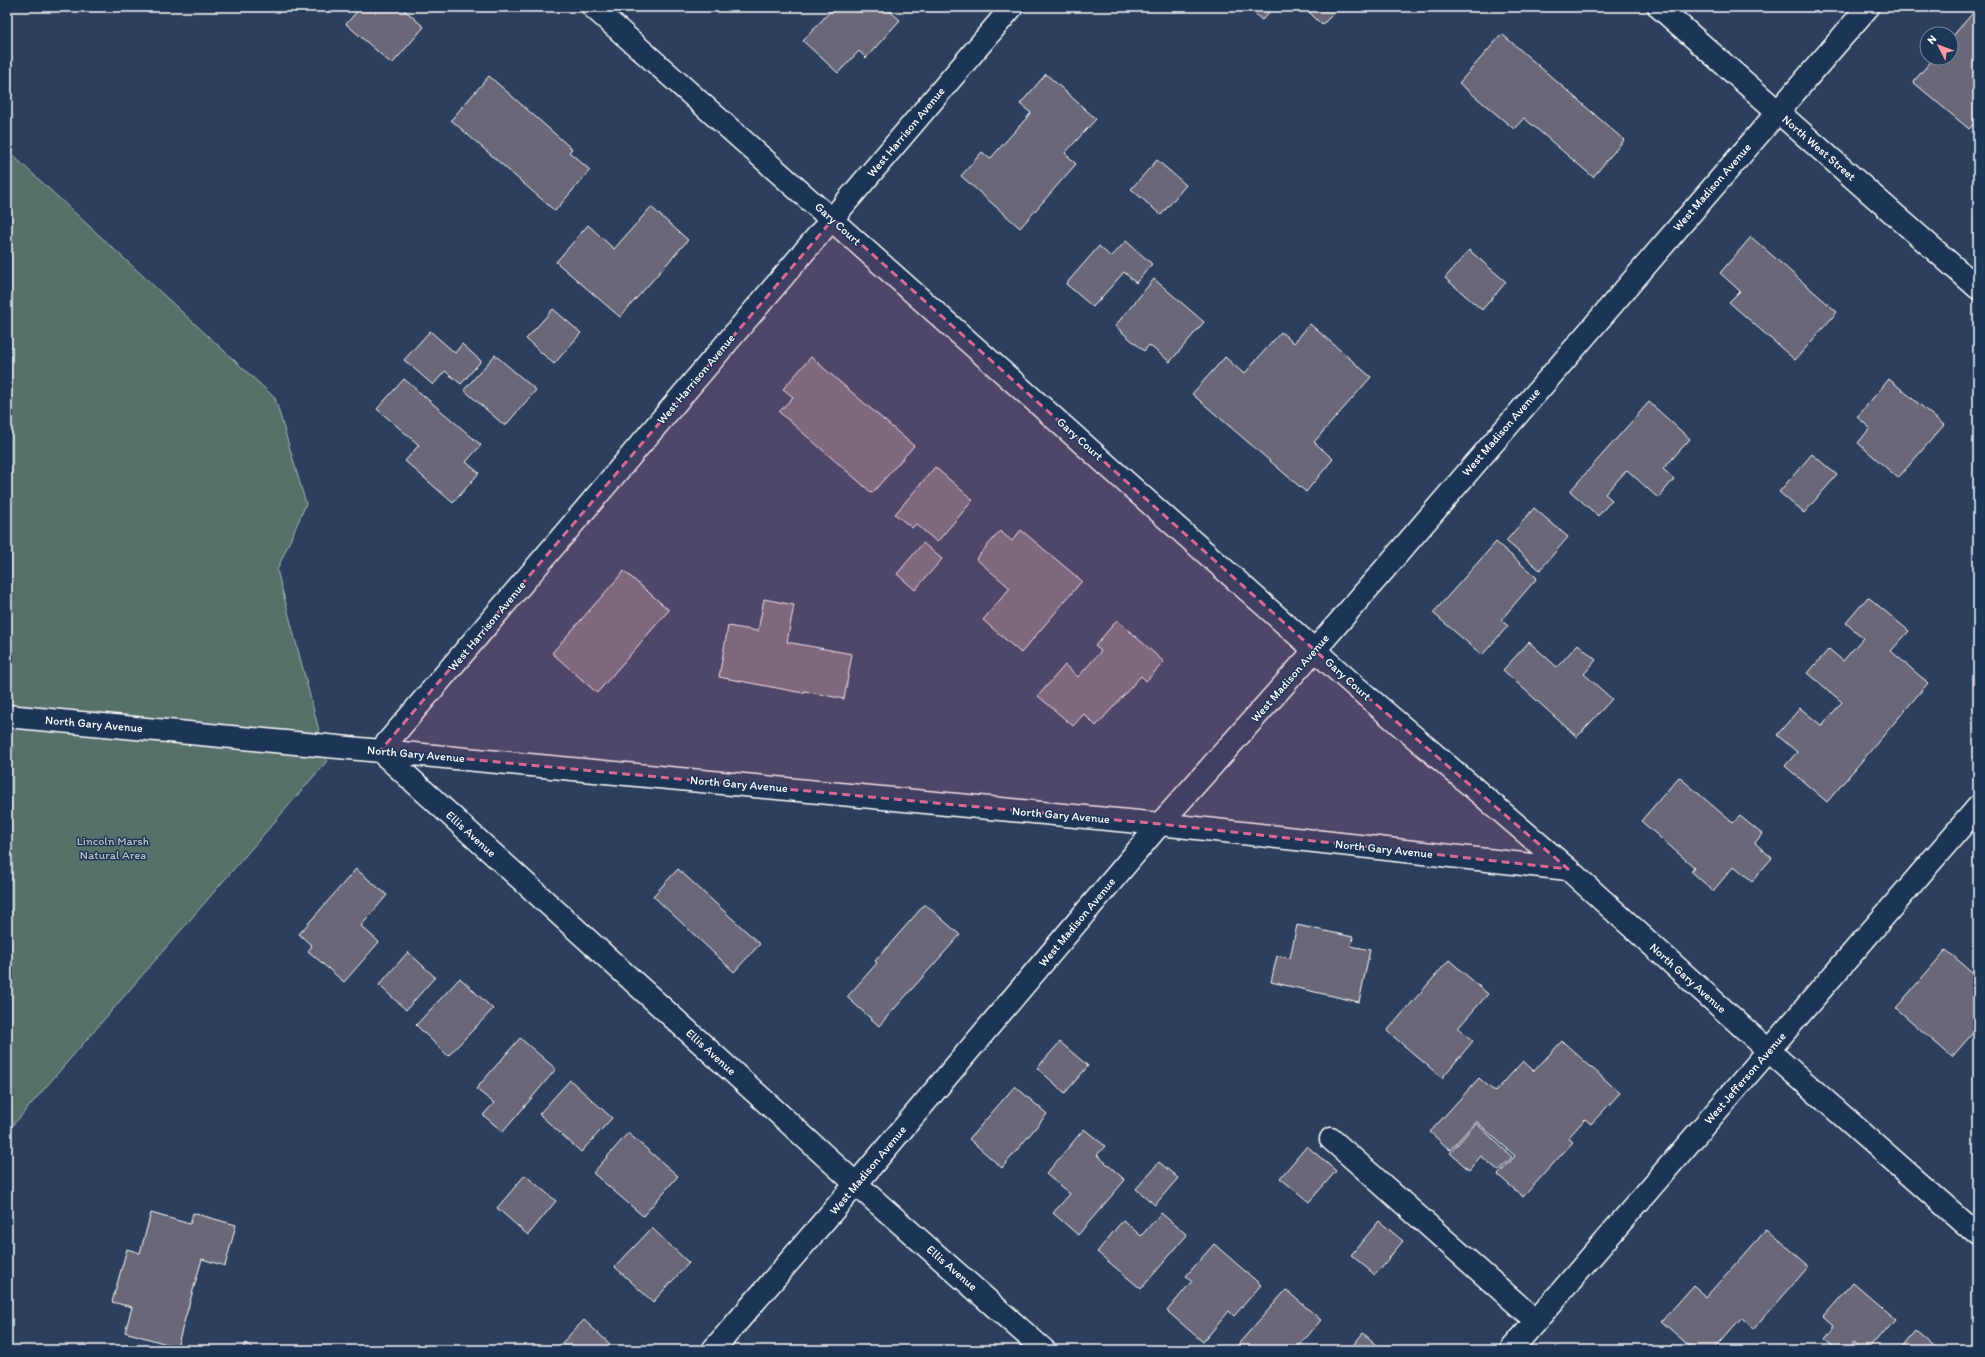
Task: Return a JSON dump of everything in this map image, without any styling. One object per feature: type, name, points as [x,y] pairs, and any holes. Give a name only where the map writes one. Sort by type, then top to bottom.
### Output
[{"type":"street","name":"Gary Court","points":[[593,7],[1315,650],[1568,869]]},
{"type":"street","name":"West Harrison Avenue","points":[[380,751],[1012,7]]},
{"type":"street","name":"North West Street","points":[[1659,7],[1978,288]]},
{"type":"street","name":"West Madison Avenue","points":[[713,1350],[856,1184],[1160,824],[1315,650],[1868,7]]},
{"type":"street","name":"North Gary Avenue","points":[[7,716],[1160,824],[1568,869],[1768,1051],[1978,1235]]},
{"type":"street","name":"Ellis Avenue","points":[[380,751],[856,1184],[1044,1350]]},
{"type":"street","name":"West Jefferson Avenue","points":[[1511,1350],[1978,807]]},
{"type":"street","points":[[1331,1139],[1536,1321]]},
{"type":"highlighted area","points":[[833,219],[1356,687],[1568,869],[1160,824],[380,751]]},
{"type":"green space","name":"Lincoln Marsh Natural Area","points":[[7,150],[275,398],[306,504],[277,570],[327,761],[7,1132]]},
{"type":"building","points":[[361,7],[401,7],[424,27],[392,64],[346,24]]},
{"type":"building","points":[[834,7],[885,7],[900,20],[866,58],[859,51],[838,73],[803,41]]},
{"type":"building","points":[[1247,7],[1274,7],[1262,20]]},
{"type":"building","points":[[1304,7],[1340,7],[1322,25]]},
{"type":"building","points":[[1978,7],[1978,120],[1969,129],[1913,82],[1927,66],[1959,66],[1959,29]]},
{"type":"building","points":[[1502,34],[1624,140],[1593,177],[1524,118],[1514,129],[1459,83]]},
{"type":"building","points":[[1046,74],[1096,119],[1065,153],[1076,164],[1020,228],[961,176],[982,152],[990,159],[1031,113],[1020,104]]},
{"type":"building","points":[[489,76],[572,149],[569,152],[590,170],[555,211],[451,120]]},
{"type":"building","points":[[1157,160],[1186,185],[1161,215],[1131,189]]},
{"type":"building","points":[[651,207],[688,240],[620,317],[556,262],[588,225],[614,249]]},
{"type":"building","points":[[1751,237],[1837,312],[1795,360],[1729,302],[1740,291],[1720,273]]},
{"type":"building","points":[[1126,241],[1152,264],[1136,283],[1124,272],[1093,307],[1066,284],[1099,246],[1111,257]]},
{"type":"building","points":[[1469,250],[1506,282],[1482,310],[1445,278]]},
{"type":"building","points":[[1154,279],[1204,322],[1170,362],[1149,345],[1144,351],[1115,326]]},
{"type":"building","points":[[553,309],[581,333],[554,364],[526,339]]},
{"type":"building","points":[[1310,324],[1371,377],[1314,442],[1333,459],[1306,492],[1192,394],[1225,357],[1244,374],[1281,332],[1294,343]]},
{"type":"building","points":[[430,331],[455,353],[462,344],[481,361],[461,384],[445,371],[433,385],[404,360]]},
{"type":"building","points":[[495,355],[536,390],[505,426],[464,390]]},
{"type":"building","points":[[811,357],[914,446],[872,493],[779,412],[793,397],[783,389]]},
{"type":"building","points":[[404,379],[481,445],[466,462],[479,473],[453,503],[405,461],[419,445],[377,409]]},
{"type":"building","points":[[1889,379],[1944,425],[1898,478],[1858,443],[1870,428],[1857,417]]},
{"type":"building","points":[[1649,402],[1690,439],[1663,469],[1674,479],[1658,498],[1627,470],[1605,494],[1612,500],[1598,516],[1570,491]]},
{"type":"building","points":[[1812,454],[1837,475],[1804,513],[1779,492]]},
{"type":"building","points":[[935,467],[973,500],[937,542],[916,524],[912,528],[895,514]]},
{"type":"building","points":[[1534,508],[1568,537],[1540,570],[1506,541]]},
{"type":"building","points":[[1021,530],[1082,581],[1021,653],[983,620],[1010,588],[976,559],[1000,531],[1012,541]]},
{"type":"building","points":[[1496,542],[1537,578],[1501,620],[1508,626],[1482,655],[1433,613]]},
{"type":"building","points":[[923,543],[942,559],[915,590],[897,574]]},
{"type":"building","points":[[624,571],[669,610],[597,693],[552,653]]},
{"type":"building","points":[[1868,597],[1909,631],[1891,651],[1928,683],[1827,802],[1785,766],[1797,752],[1777,735],[1800,708],[1822,726],[1842,702],[1808,673],[1829,649],[1843,661],[1863,638],[1846,623]]},
{"type":"building","points":[[764,599],[794,605],[787,642],[852,654],[844,699],[719,677],[728,626],[758,631]]},
{"type":"building","points":[[1117,620],[1164,662],[1146,681],[1141,676],[1096,726],[1084,714],[1073,726],[1038,696],[1065,665],[1078,677],[1101,651],[1095,646]]},
{"type":"building","points":[[1529,642],[1557,667],[1578,644],[1596,660],[1584,674],[1612,699],[1577,737],[1503,670]]},
{"type":"building","points":[[1679,777],[1733,823],[1740,816],[1762,834],[1755,843],[1772,858],[1752,881],[1734,866],[1713,891],[1691,871],[1694,867],[1641,821]]},
{"type":"building","points":[[356,869],[387,895],[361,926],[379,942],[344,982],[308,951],[312,946],[299,934]]},
{"type":"building","points":[[678,869],[760,944],[734,972],[653,896]]},
{"type":"building","points":[[925,904],[960,935],[879,1026],[847,997],[877,963],[875,961]]},
{"type":"building","points":[[1297,925],[1353,937],[1351,946],[1370,950],[1359,1002],[1271,982],[1277,956],[1290,958]]},
{"type":"building","points":[[1946,950],[1978,977],[1978,987],[1972,994],[1978,1000],[1978,1027],[1952,1057],[1896,1008]]},
{"type":"building","points":[[408,952],[435,977],[406,1010],[379,985]]},
{"type":"building","points":[[1449,960],[1488,994],[1458,1028],[1473,1041],[1442,1078],[1387,1031]]},
{"type":"building","points":[[460,978],[493,1009],[448,1056],[416,1025]]},
{"type":"building","points":[[520,1038],[556,1069],[503,1132],[483,1115],[494,1103],[476,1089]]},
{"type":"building","points":[[1562,1041],[1620,1093],[1591,1124],[1585,1119],[1568,1138],[1573,1142],[1523,1197],[1498,1175],[1515,1156],[1476,1121],[1450,1150],[1430,1132],[1479,1078],[1495,1092],[1523,1061],[1534,1071]]},
{"type":"building","points":[[1060,1042],[1088,1066],[1065,1093],[1037,1068]]},
{"type":"building","points":[[570,1080],[612,1118],[581,1152],[539,1114]]},
{"type":"building","points":[[1015,1086],[1047,1114],[1002,1168],[969,1139]]},
{"type":"building","points":[[1476,1123],[1512,1157],[1499,1171],[1481,1156],[1469,1170],[1450,1153]]},
{"type":"building","points":[[1084,1129],[1105,1146],[1097,1155],[1125,1180],[1078,1235],[1053,1213],[1070,1194],[1046,1174]]},
{"type":"building","points":[[628,1133],[678,1176],[643,1216],[593,1173]]},
{"type":"building","points":[[1307,1146],[1336,1171],[1309,1202],[1280,1178]]},
{"type":"building","points":[[1159,1162],[1178,1178],[1155,1205],[1136,1189]]},
{"type":"building","points":[[525,1175],[556,1201],[528,1235],[497,1208]]},
{"type":"building","points":[[151,1213],[190,1224],[193,1213],[236,1225],[225,1266],[202,1259],[177,1347],[125,1332],[132,1307],[112,1302],[127,1249],[140,1253]]},
{"type":"building","points":[[1161,1213],[1187,1235],[1141,1289],[1097,1252],[1123,1220],[1141,1236]]},
{"type":"building","points":[[1379,1221],[1403,1241],[1375,1275],[1351,1255]]},
{"type":"building","points":[[652,1228],[689,1263],[653,1302],[615,1267]]},
{"type":"building","points":[[1767,1229],[1809,1266],[1754,1329],[1742,1318],[1714,1350],[1694,1350],[1661,1321],[1693,1285],[1707,1297]]},
{"type":"building","points":[[1214,1244],[1261,1285],[1234,1316],[1229,1311],[1203,1342],[1167,1311],[1192,1281],[1186,1276]]},
{"type":"building","points":[[1853,1283],[1895,1319],[1869,1350],[1862,1350],[1853,1342],[1847,1350],[1836,1350],[1823,1339],[1833,1326],[1823,1317]]},
{"type":"building","points":[[1286,1290],[1321,1320],[1296,1350],[1233,1350]]},
{"type":"building","points":[[584,1320],[610,1344],[605,1350],[555,1350]]},
{"type":"building","points":[[1915,1330],[1938,1350],[1898,1350]]},
{"type":"building","points":[[1363,1333],[1383,1350],[1349,1350]]},
{"type":"building","points":[[246,1343],[254,1350],[241,1350]]}]
